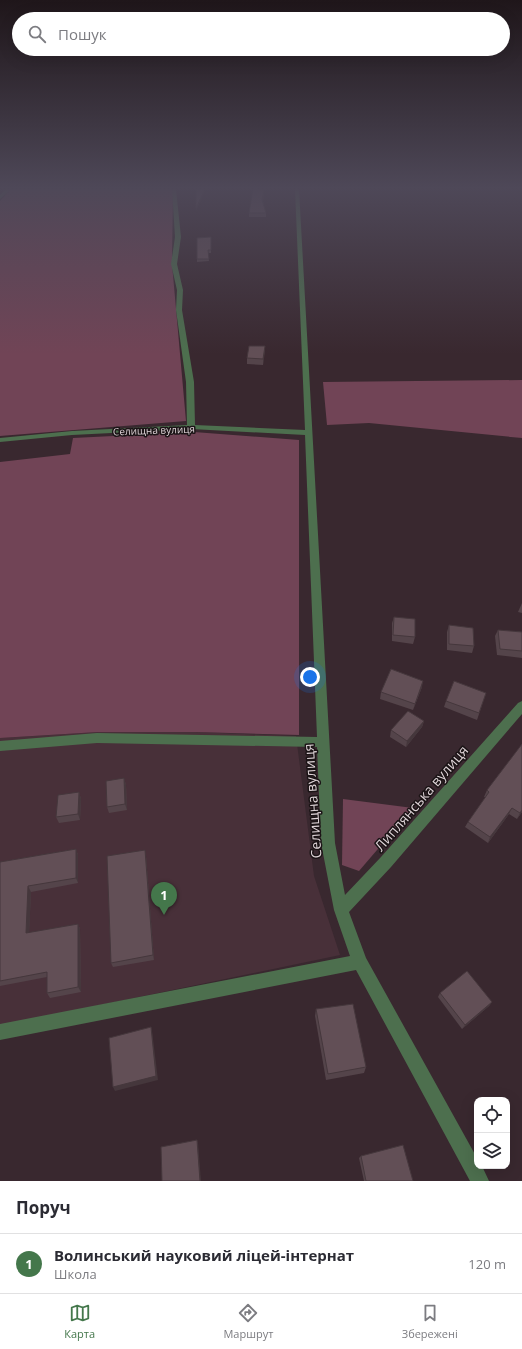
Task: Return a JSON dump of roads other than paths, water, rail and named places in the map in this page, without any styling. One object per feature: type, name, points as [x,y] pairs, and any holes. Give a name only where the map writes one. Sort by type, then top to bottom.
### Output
[{"type":"street","points":[[177,244],[174,264],[180,290],[179,310],[190,382],[191,428]]},
{"type":"street","name":"Селищна вулиця","points":[[300,244],[328,843],[341,910],[360,962],[480,1181]]},
{"type":"street","name":"Селищна вулиця","points":[[0,440],[72,433],[191,428],[309,433]]},
{"type":"street","name":"Липлянська вулиця","points":[[341,910],[386,862],[522,706]]},
{"type":"street","points":[[0,746],[97,738],[324,742]]},
{"type":"street","points":[[0,1032],[360,962]]},
{"type":"place","name":"Волинський науковий ліцей-інтернат","points":[[164,915]]}]
